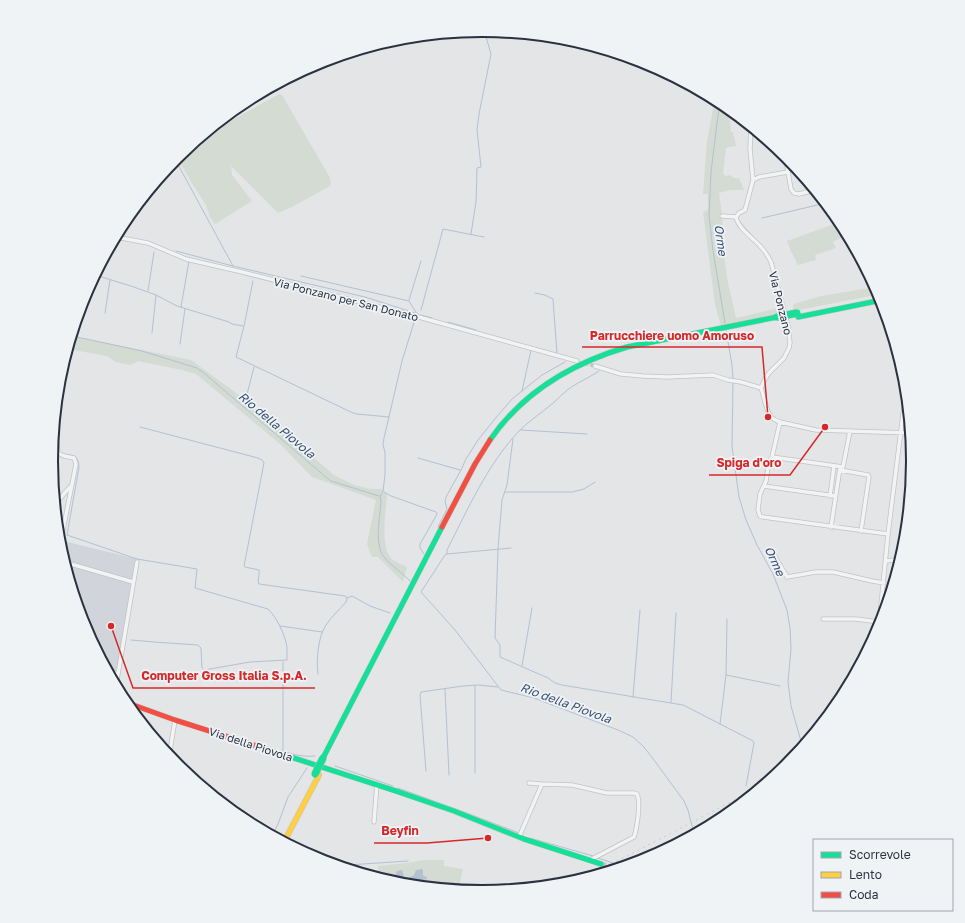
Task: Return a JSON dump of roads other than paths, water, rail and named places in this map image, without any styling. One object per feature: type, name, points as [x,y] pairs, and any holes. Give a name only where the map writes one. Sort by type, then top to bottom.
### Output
[{"type":"main road","points":[[283,836],[317,774],[490,449],[500,434],[533,400],[553,385],[581,368],[614,355],[721,330],[874,298]]},
{"type":"main road","points":[[797,315],[876,301]]},
{"type":"main road","name":"Via della Piovola","points":[[136,706],[175,720],[377,784],[454,811],[519,837],[601,864]]},
{"type":"main road","points":[[286,837],[317,774]]},
{"type":"street","points":[[722,216],[736,217],[744,210],[753,180],[750,149],[751,133]]},
{"type":"street","points":[[787,165],[791,189],[794,193],[799,194],[810,191]]},
{"type":"street","points":[[753,180],[759,177],[788,172]]},
{"type":"street","name":"Via Ponzano","points":[[736,217],[736,220],[741,227],[761,247],[771,262],[783,305],[790,338],[787,352],[769,373],[761,388]]},
{"type":"street","name":"Via Ponzano per San Donato","points":[[122,238],[148,243],[189,260],[416,316],[577,360]]},
{"type":"street","points":[[595,366],[621,374],[666,377],[713,375],[728,380],[741,382],[761,388],[769,413],[775,420],[816,430],[906,432]]},
{"type":"street","points":[[881,607],[888,534],[904,411]]},
{"type":"street","points":[[780,422],[772,457],[769,462],[766,481],[760,494],[758,514],[763,517],[888,534]]},
{"type":"street","points":[[831,527],[835,496],[850,431]]},
{"type":"street","points":[[58,453],[74,458],[76,464],[63,526]]},
{"type":"street","points":[[772,457],[834,466],[867,474],[869,476],[861,530]]},
{"type":"street","points":[[830,496],[834,466]]},
{"type":"street","points":[[60,498],[71,486]]},
{"type":"street","points":[[764,486],[835,496]]},
{"type":"street","points":[[774,555],[787,577],[816,572],[833,572],[884,583]]},
{"type":"street","points":[[886,560],[895,560]]},
{"type":"street","points":[[117,678],[137,562]]},
{"type":"street","points":[[70,564],[133,582]]},
{"type":"street","points":[[823,619],[856,619],[876,622]]},
{"type":"street","points":[[170,749],[175,720]]},
{"type":"street","points":[[529,783],[572,785],[608,793],[637,794],[639,804],[634,837],[590,860]]},
{"type":"street","points":[[374,822],[377,784]]},
{"type":"street","points":[[519,837],[542,784]]},
{"type":"water","points":[[422,869],[423,875],[427,877],[427,879],[422,881],[395,877],[397,871],[402,870],[404,877],[410,877],[414,875],[416,870]]},
{"type":"waterway","points":[[471,234],[476,202],[477,168],[481,167],[477,130],[491,54],[486,37]]},
{"type":"waterway","name":"Orme","points":[[719,110],[711,172],[709,215],[713,251],[725,323]]},
{"type":"waterway","points":[[178,165],[233,266]]},
{"type":"waterway","points":[[762,218],[820,204]]},
{"type":"waterway","points":[[421,310],[443,229],[484,237]]},
{"type":"waterway","points":[[176,251],[365,297],[418,314]]},
{"type":"waterway","points":[[148,291],[154,252]]},
{"type":"waterway","points":[[181,307],[189,261]]},
{"type":"waterway","points":[[409,300],[421,261]]},
{"type":"waterway","points":[[301,276],[409,301],[417,314]]},
{"type":"waterway","points":[[101,277],[156,295],[177,306],[232,324],[243,326]]},
{"type":"waterway","points":[[105,313],[110,280]]},
{"type":"waterway","points":[[253,281],[236,357],[353,413],[389,417]]},
{"type":"waterway","points":[[535,293],[545,295],[553,299],[557,354],[555,353]]},
{"type":"waterway","points":[[152,333],[156,295]]},
{"type":"waterway","points":[[180,344],[185,309]]},
{"type":"waterway","points":[[380,496],[383,492],[385,474],[384,438],[402,361],[415,319],[418,314]]},
{"type":"waterway","points":[[421,315],[432,318]]},
{"type":"waterway","points":[[448,322],[476,330]]},
{"type":"waterway","name":"Orme","points":[[726,330],[733,379]]},
{"type":"waterway","name":"Rio della Piovola","points":[[77,337],[142,351],[197,368],[331,481],[379,496]]},
{"type":"waterway","points":[[522,391],[531,350]]},
{"type":"waterway","points":[[438,527],[447,509],[445,501],[446,497],[478,440],[512,399],[542,375],[565,362]]},
{"type":"waterway","points":[[244,406],[254,367]]},
{"type":"waterway","name":"Rio della Piovola","points":[[599,371],[567,390],[523,427],[508,444],[497,458],[479,488],[447,550],[447,554],[421,592],[455,630],[501,690],[534,698],[633,737],[651,756],[684,801],[694,830]]},
{"type":"waterway","name":"Orme","points":[[733,382],[732,446],[739,497],[746,520],[757,545],[773,574],[787,610],[791,649],[788,682],[791,706],[801,742]]},
{"type":"waterway","points":[[140,427],[262,460],[264,463],[244,566],[259,570],[259,584],[345,596],[347,598],[352,596],[370,606],[390,613]]},
{"type":"waterway","points":[[521,430],[587,434]]},
{"type":"waterway","points":[[513,439],[507,485],[502,500],[498,549],[495,638],[500,645],[500,657],[562,685],[683,705],[753,741],[754,743],[746,786]]},
{"type":"waterway","points":[[64,454],[77,458],[79,467],[67,535],[137,559],[197,569],[195,588],[268,609],[274,616],[283,632],[287,648],[287,660],[250,662],[204,670],[202,668],[201,648],[198,645],[131,640]]},
{"type":"waterway","points":[[418,458],[460,470]]},
{"type":"waterway","points":[[505,492],[572,492],[584,489],[595,482]]},
{"type":"waterway","points":[[384,492],[391,496],[436,512],[437,514],[420,544],[420,548],[424,554]]},
{"type":"waterway","name":"Rio della Piovola","points":[[380,496],[381,502],[378,538],[381,552],[384,557],[411,582]]},
{"type":"waterway","points":[[447,554],[511,548]]},
{"type":"waterway","points":[[318,674],[318,649],[323,630],[330,619],[346,602],[347,598]]},
{"type":"waterway","points":[[522,666],[532,608]]},
{"type":"waterway","points":[[633,697],[640,610]]},
{"type":"waterway","points":[[671,702],[676,613]]},
{"type":"waterway","points":[[720,724],[726,675],[727,619]]},
{"type":"waterway","points":[[280,626],[322,632]]},
{"type":"waterway","points":[[283,662],[283,751],[291,754],[315,756]]},
{"type":"waterway","points":[[726,675],[780,686]]},
{"type":"waterway","points":[[426,771],[421,692],[478,685],[498,687]]},
{"type":"waterway","points":[[475,686],[475,773]]},
{"type":"waterway","points":[[445,689],[449,775]]},
{"type":"waterway","points":[[335,766],[393,786]]},
{"type":"waterway","points":[[274,831],[288,797],[307,768]]},
{"type":"waterway","points":[[398,788],[519,833]]},
{"type":"waterway","points":[[530,838],[593,856]]},
{"type":"waterway","points":[[598,858],[613,863]]},
{"type":"waterway","points":[[351,865],[408,861]]},
{"type":"tunnel","points":[[585,363],[595,366]]},
{"type":"tunnel","points":[[601,864],[609,866]]},
{"type":"railway","points":[[604,868],[746,794]]},
{"type":"place","name":"Parrucchiere uomo Amoruso","points":[[768,417]]},
{"type":"place","name":"Spiga d'oro","points":[[825,427]]},
{"type":"place","name":"Computer Gross Italia S.p.A.","points":[[111,626]]},
{"type":"place","name":"Beyfin","points":[[488,838]]}]
